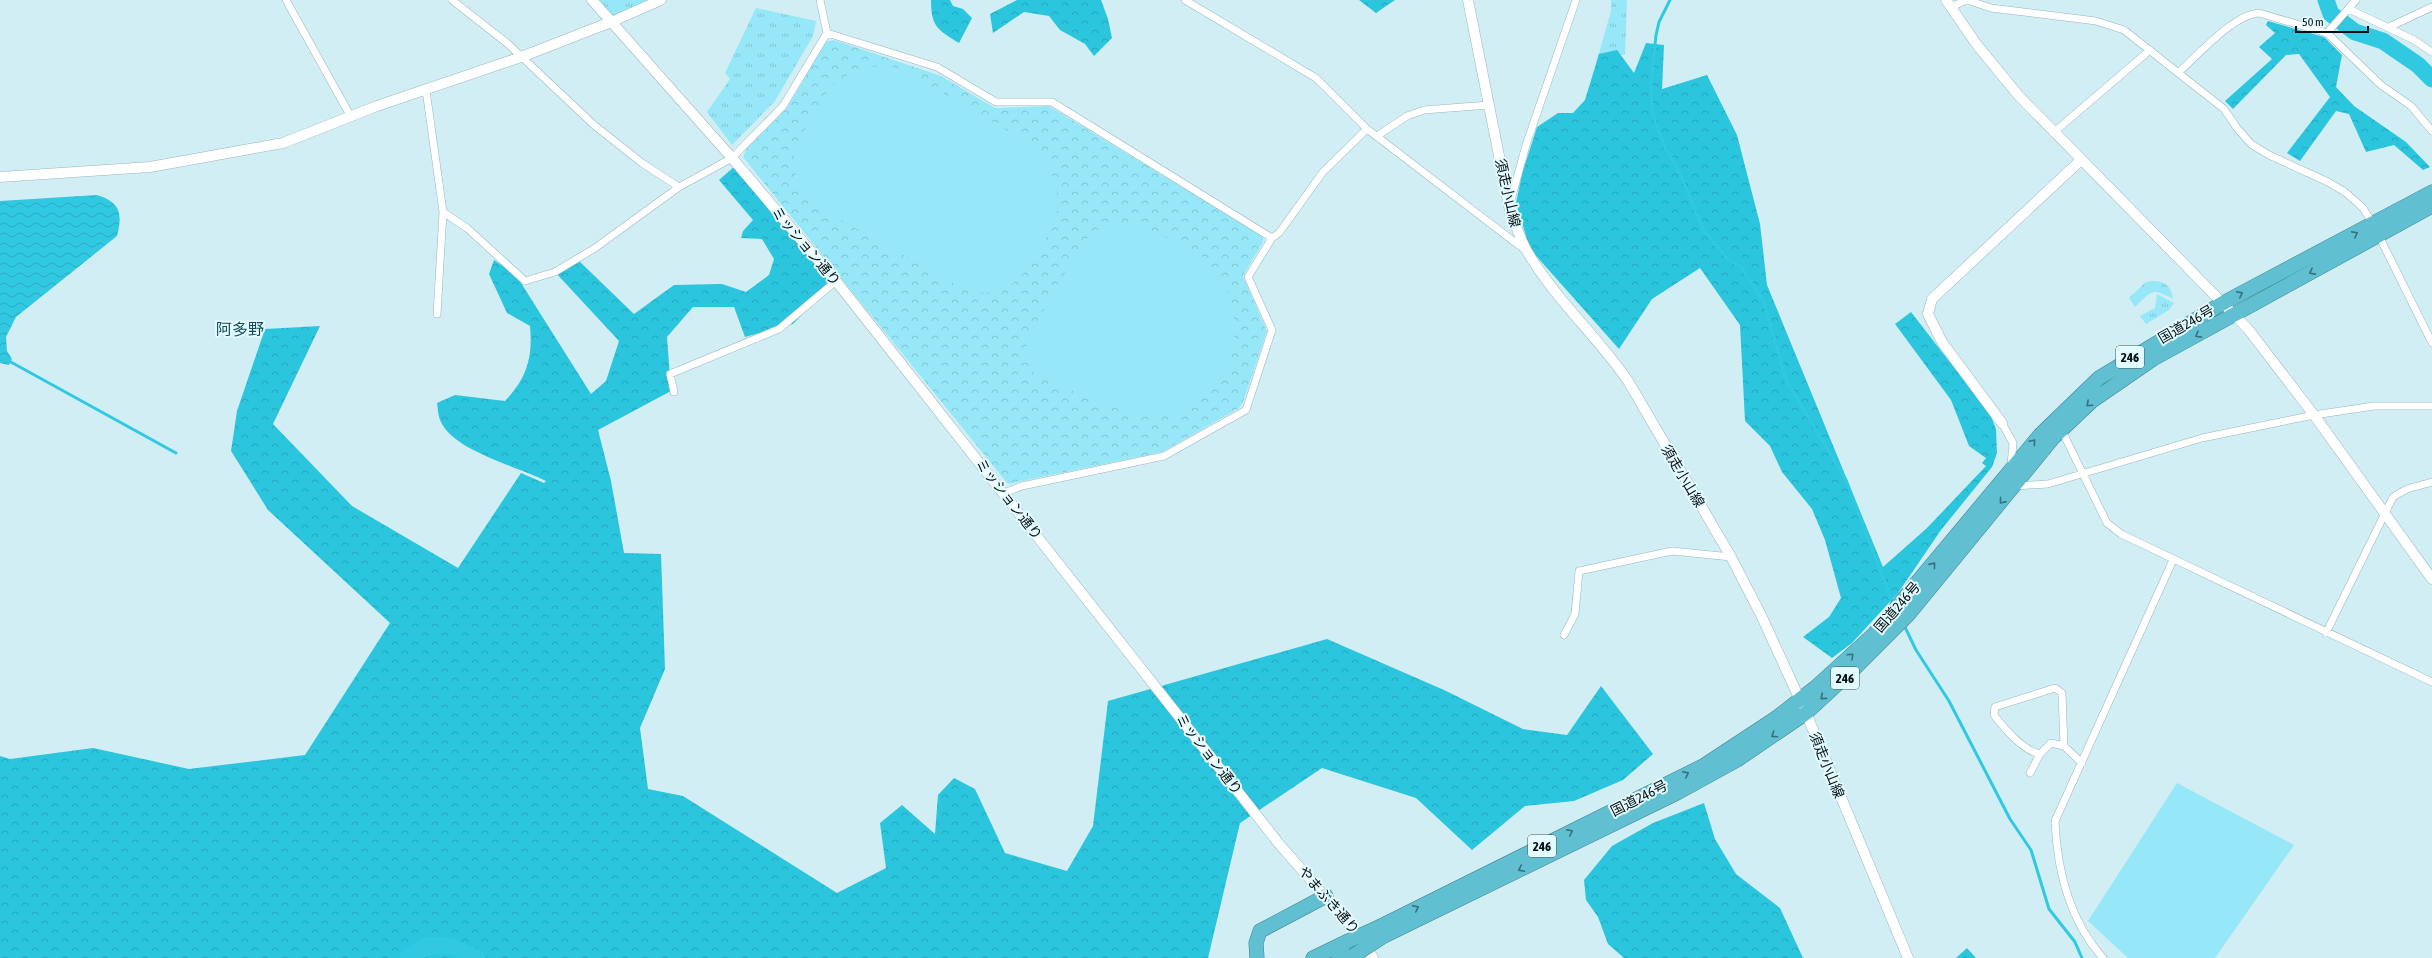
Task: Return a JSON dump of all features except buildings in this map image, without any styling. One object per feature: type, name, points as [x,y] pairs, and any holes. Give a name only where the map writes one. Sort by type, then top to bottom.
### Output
[{"type":"highway","name":"国道246号","points":[[1383,931],[1677,793],[1737,760],[1806,713],[1878,639],[2014,486],[2061,430],[2092,401],[2153,359],[2234,314],[2431,197]]},
{"type":"highway","name":"国道246号","points":[[1903,610],[2010,470],[2045,429],[2099,378],[2223,302],[2376,230]]},
{"type":"highway","name":"国道246号","points":[[1383,931],[1703,766],[1735,746],[1800,700],[1878,639]]},
{"type":"highway","points":[[1260,955],[1260,931],[1326,896]]},
{"type":"highway","points":[[1313,958],[1348,953],[1383,931]]},
{"type":"street","points":[[286,0],[351,117]]},
{"type":"street","points":[[452,0],[521,57],[594,125],[642,163],[679,187]]},
{"type":"street","name":"ミッション通り","points":[[592,0],[732,158],[836,281],[1280,845]]},
{"type":"street","points":[[0,177],[150,167],[283,143],[351,117],[521,57],[611,22],[661,0]]},
{"type":"street","points":[[443,212],[467,228],[525,281],[556,272],[595,248],[679,187],[732,158],[783,106],[827,33],[820,0]]},
{"type":"street","points":[[1185,0],[1316,78],[1367,128],[1527,251]]},
{"type":"street","name":"須走小山線","points":[[1468,0],[1509,206],[1517,232],[1527,251],[1543,275],[1611,356],[1628,381],[1731,557],[1761,615],[1806,713],[1908,958]]},
{"type":"street","points":[[1509,206],[1526,145],[1576,0]]},
{"type":"street","points":[[2328,32],[2356,0]]},
{"type":"street","points":[[2432,343],[2376,230],[2363,208],[2340,189],[2269,155],[2252,144],[2237,128],[2224,109],[2124,30],[2096,20],[1990,8],[1970,1],[1949,4],[1996,70],[2053,134],[2081,160],[2234,314],[2314,415],[2432,580]]},
{"type":"street","points":[[2389,27],[2432,7]]},
{"type":"street","points":[[2347,11],[2389,27],[2432,52]]},
{"type":"street","points":[[2178,73],[2232,25],[2252,13],[2259,13],[2328,32],[2381,85],[2411,106],[2432,131]]},
{"type":"street","points":[[827,33],[937,68],[996,102],[1052,102],[1272,238]]},
{"type":"street","points":[[2053,134],[2150,50]]},
{"type":"street","points":[[426,90],[443,212],[437,314]]},
{"type":"street","points":[[1377,136],[1407,116],[1424,110],[1489,105]]},
{"type":"street","points":[[1004,493],[1022,486],[1164,456],[1246,410],[1272,330],[1248,277],[1272,238],[1279,233],[1323,172],[1367,128]]},
{"type":"street","points":[[2010,470],[2013,443],[2002,423],[1942,342],[1928,314],[1929,309],[1932,299],[2081,160]]},
{"type":"street","points":[[674,392],[670,374],[779,330],[836,281]]},
{"type":"street","points":[[2014,486],[2048,484],[2084,475],[2202,438],[2314,415],[2374,406],[2432,406]]},
{"type":"street","points":[[2061,430],[2107,523],[2121,534],[2326,633],[2432,682]]},
{"type":"street","points":[[2326,633],[2393,497],[2407,489],[2432,482]]},
{"type":"street","points":[[1564,635],[1574,614],[1578,571],[1672,551],[1731,557]]},
{"type":"street","points":[[2103,958],[2088,941],[2076,921],[2056,844],[2054,821],[2082,763],[2173,560]]},
{"type":"street","points":[[2040,754],[2032,752],[2006,729],[1994,715],[1995,707],[2055,688],[2062,693],[2064,746]]},
{"type":"street","points":[[2030,773],[2040,754],[2051,743],[2064,746],[2082,763]]},
{"type":"street","name":"やまぶき通り","points":[[1280,845],[1363,940],[1373,958]]},
{"type":"green space","points":[[596,0],[648,0],[608,20]]},
{"type":"green space","points":[[931,0],[950,0],[953,6],[963,9],[972,18],[959,43],[937,27],[932,16]]},
{"type":"green space","points":[[1017,0],[1101,0],[1108,19],[1112,38],[1094,56],[1085,44],[1060,30],[1049,16],[1024,12],[993,33],[990,14]]},
{"type":"green space","points":[[1359,0],[1395,0],[1376,13]]},
{"type":"green space","points":[[1611,0],[1627,0],[1625,54],[1597,60],[1611,11]]},
{"type":"green space","points":[[756,8],[816,21],[813,36],[775,101],[732,145],[707,112],[730,79],[725,73]]},
{"type":"green space","points":[[2268,21],[2324,37],[2342,55],[2336,87],[2354,106],[2406,142],[2430,167],[2423,170],[2394,145],[2366,152],[2349,114],[2336,111],[2300,161],[2287,153],[2330,97],[2299,54],[2286,55],[2233,109],[2225,101],[2272,59],[2259,47],[2275,33],[2266,25]]},
{"type":"green space","points":[[834,40],[941,76],[995,108],[1049,106],[1262,236],[1263,242],[1243,276],[1267,331],[1243,402],[1239,408],[1162,452],[1008,484],[743,157],[747,148],[787,108],[826,42]]},
{"type":"green space","points":[[1646,43],[1664,45],[1662,89],[1707,75],[1737,135],[1760,224],[1767,285],[1883,567],[1927,528],[1986,466],[1982,463],[1986,458],[1969,446],[1951,400],[1895,324],[1911,312],[1990,414],[1996,429],[1997,453],[1992,467],[1941,530],[1898,593],[1852,643],[1832,658],[1803,637],[1829,617],[1841,598],[1825,540],[1812,509],[1782,472],[1770,446],[1745,421],[1740,325],[1700,268],[1652,299],[1619,349],[1530,249],[1516,203],[1522,174],[1537,127],[1558,113],[1573,113],[1585,100],[1599,54],[1617,50],[1634,73]]},
{"type":"green space","points":[[887,65],[903,70],[1034,146],[1045,161],[1056,186],[1058,204],[1057,213],[1048,234],[1027,268],[1012,284],[1003,289],[980,293],[966,290],[816,206],[802,191],[795,173],[794,154],[797,143],[831,86],[852,72],[864,68]]},
{"type":"green space","points":[[735,166],[833,283],[793,324],[745,337],[734,307],[693,307],[667,337],[671,391],[598,430],[611,481],[624,553],[661,554],[665,669],[640,728],[648,789],[683,796],[837,893],[886,868],[880,823],[902,805],[935,834],[938,795],[954,778],[975,789],[1005,853],[1067,871],[1093,826],[1108,701],[1327,639],[1444,690],[1523,729],[1567,735],[1601,686],[1653,754],[1623,780],[1574,801],[1525,806],[1472,850],[1416,798],[1322,768],[1240,823],[1208,958],[0,958],[0,756],[10,759],[93,748],[189,769],[305,755],[390,623],[268,510],[231,451],[237,411],[265,329],[320,326],[273,424],[352,506],[458,568],[521,473],[544,483],[546,481],[473,450],[448,432],[441,422],[439,415],[437,403],[455,395],[505,401],[519,384],[527,366],[531,337],[530,326],[507,313],[489,274],[494,260],[516,275],[591,394],[606,381],[619,341],[555,272],[577,259],[634,314],[674,285],[722,284],[746,292],[769,275],[774,259],[762,239],[741,238],[743,231],[753,220],[719,180]]},
{"type":"green space","points":[[1138,225],[1179,243],[1202,256],[1216,272],[1227,291],[1234,316],[1234,346],[1229,365],[1212,391],[1196,403],[1157,419],[1126,412],[1063,387],[1034,373],[1025,358],[1028,337],[1082,243],[1098,229]]},
{"type":"green space","points":[[2154,281],[2165,284],[2171,291],[2173,299],[2160,293],[2152,292],[2135,307],[2129,298],[2146,282]]},
{"type":"green space","points":[[2157,294],[2174,303],[2169,310],[2146,324],[2140,316],[2155,308]]},
{"type":"green space","points":[[2177,783],[2294,845],[2215,958],[2128,958],[2088,921]]},
{"type":"green space","points":[[1704,803],[1715,839],[1736,874],[1780,908],[1803,958],[1624,958],[1608,944],[1598,917],[1586,900],[1584,880],[1612,846],[1653,823]]},
{"type":"green space","points":[[1967,948],[1976,958],[1956,958]]},
{"type":"water","points":[[97,195],[111,201],[118,210],[120,221],[117,236],[16,317],[6,337],[7,351],[12,359],[9,365],[0,363],[0,201]]},
{"type":"waterway","points":[[1670,0],[1659,22],[1656,35],[1651,83],[1652,112],[1664,145],[1680,174],[1704,231],[1728,259],[1741,267],[1764,302],[1786,380],[1846,480],[1893,604]]},
{"type":"waterway","points":[[2326,0],[2331,14],[2355,32],[2383,41],[2418,65],[2432,79]]},
{"type":"waterway","points":[[9,361],[176,453]]},
{"type":"waterway","points":[[1904,625],[1916,650],[1949,701],[2010,819],[2031,850],[2049,909],[2075,942],[2082,958]]},
{"type":"waterway","points":[[408,958],[427,946],[449,946],[477,958]]},
{"type":"district","name":"阿多野","points":[[240,329]]}]
